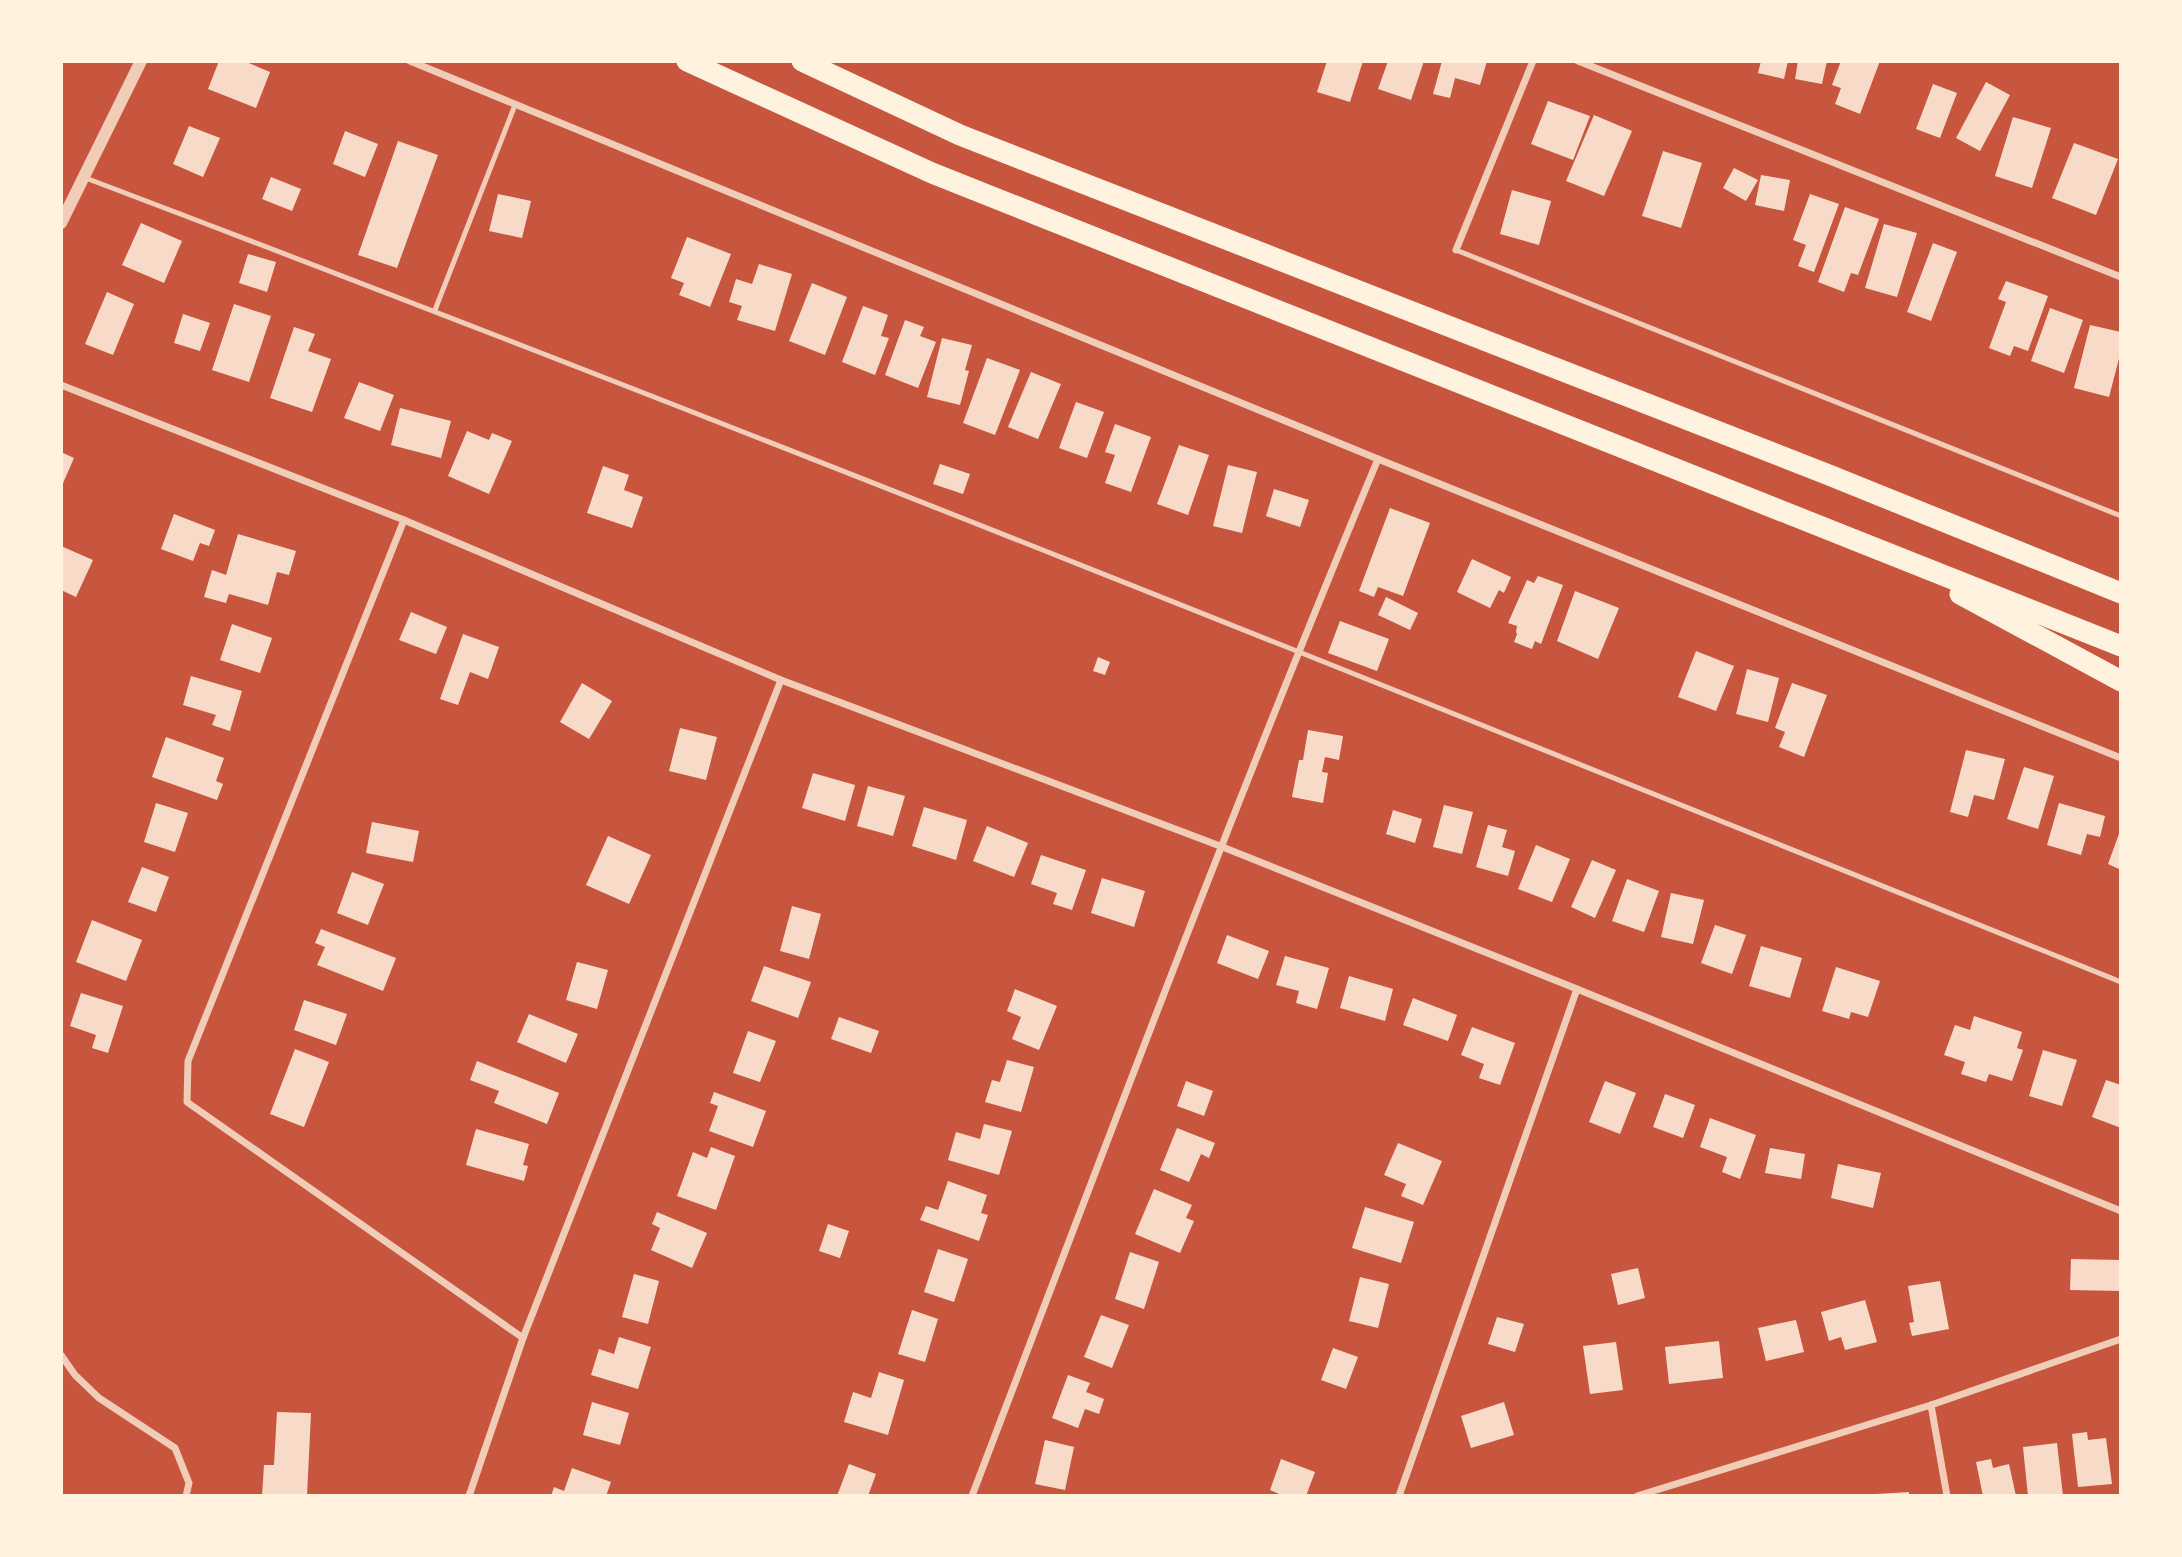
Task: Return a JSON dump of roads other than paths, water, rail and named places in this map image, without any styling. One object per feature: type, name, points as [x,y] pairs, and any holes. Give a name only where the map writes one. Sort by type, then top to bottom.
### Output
[{"type":"highway","points":[[687,61],[932,173],[2121,646]]},
{"type":"highway","points":[[802,61],[960,135],[1829,475],[2121,593]]},
{"type":"highway","points":[[1995,542],[2121,587]]},
{"type":"highway","points":[[1875,548],[2121,681]]},
{"type":"street","points":[[61,223],[141,61]]},
{"type":"street","points":[[410,61],[1378,459],[2121,758]]},
{"type":"street","points":[[1456,250],[1532,61]]},
{"type":"street","points":[[1578,61],[2121,277]]},
{"type":"street","points":[[61,385],[404,520],[781,680],[1220,846],[2121,1211]]},
{"type":"street","points":[[972,1496],[1220,846],[1378,459]]},
{"type":"street","points":[[404,520],[188,1060],[187,1102],[523,1338]]},
{"type":"street","points":[[469,1496],[523,1338],[781,680]]},
{"type":"street","points":[[1399,1496],[1577,989]]},
{"type":"street","points":[[1637,1496],[1931,1405],[2121,1339]]},
{"type":"street","points":[[61,1355],[75,1375],[99,1398],[175,1448],[189,1483],[186,1496]]},
{"type":"street","points":[[1931,1405],[1947,1496]]},
{"type":"lane","points":[[435,310],[515,105]]},
{"type":"lane","points":[[83,177],[435,310],[1298,650],[2121,982]]},
{"type":"lane","points":[[1456,250],[2121,516]]}]
